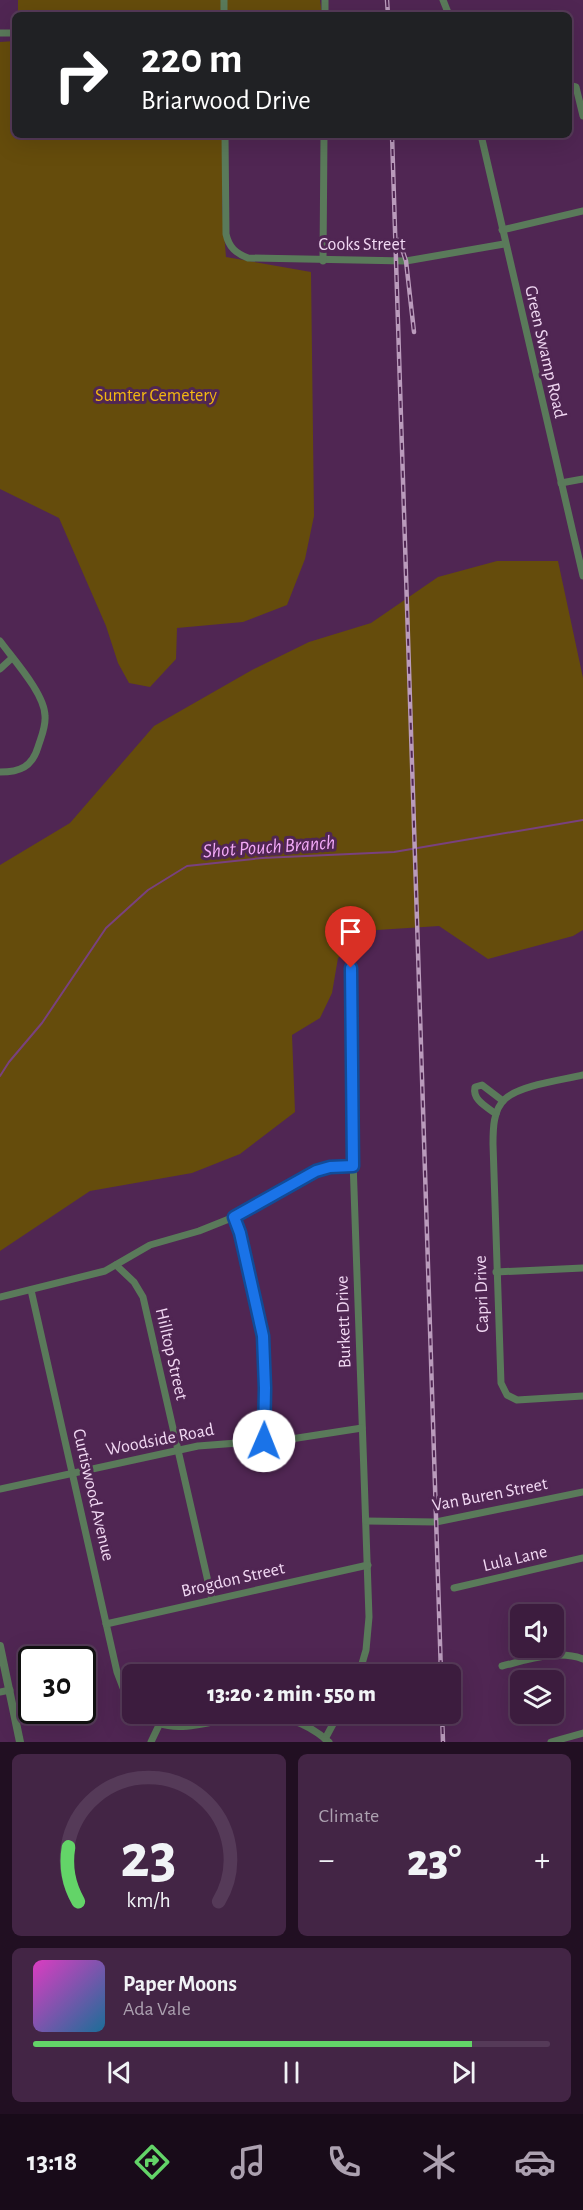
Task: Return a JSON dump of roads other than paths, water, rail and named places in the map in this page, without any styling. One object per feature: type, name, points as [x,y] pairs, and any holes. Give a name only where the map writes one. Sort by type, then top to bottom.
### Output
[{"type":"street","points":[[572,86],[583,116]]},
{"type":"street","name":"Cooks Street","points":[[225,138],[226,234],[234,250],[248,258],[406,261],[504,244]]},
{"type":"street","points":[[323,261],[324,138]]},
{"type":"street","name":"Green Swamp Road","points":[[482,138],[504,244],[583,576]]},
{"type":"street","points":[[502,230],[583,211]]},
{"type":"street","points":[[561,483],[583,479]]},
{"type":"street","points":[[0,641],[42,702],[45,714],[45,726],[37,752],[27,767],[22,770],[0,772]]},
{"type":"street","points":[[0,669],[12,658]]},
{"type":"street","name":"Burkett Drive","points":[[351,968],[353,1166],[369,1632],[361,1664]]},
{"type":"street","points":[[496,1114],[476,1097],[475,1087],[482,1085],[503,1101],[512,1094],[583,1075]]},
{"type":"street","name":"Capri Drive","points":[[503,1101],[496,1114],[493,1144],[499,1375],[503,1390],[516,1400],[583,1396]]},
{"type":"street","points":[[0,1297],[95,1274],[158,1242],[199,1231],[234,1217],[316,1171],[330,1167],[353,1166]]},
{"type":"street","points":[[234,1217],[240,1233],[263,1336],[264,1441]]},
{"type":"street","name":"Hilltop Street","points":[[116,1265],[134,1282],[143,1298],[212,1599]]},
{"type":"street","points":[[496,1272],[583,1268]]},
{"type":"street","name":"Curtiswood Avenue","points":[[32,1290],[118,1678],[122,1687]]},
{"type":"street","name":"Woodside Road","points":[[0,1489],[177,1450],[230,1442],[301,1438],[362,1428]]},
{"type":"street","name":"Van Buren Street","points":[[366,1521],[436,1522],[583,1492]]},
{"type":"street","name":"Lula Lane","points":[[454,1588],[583,1558]]},
{"type":"street","name":"Brogdon Street","points":[[106,1624],[368,1565]]},
{"type":"street","points":[[0,1646],[5,1691],[20,1742]]},
{"type":"street","points":[[502,1666],[546,1656],[572,1655],[583,1659]]},
{"type":"street","points":[[151,1742],[160,1724],[194,1726],[204,1724]]},
{"type":"street","points":[[300,1724],[327,1740],[334,1724]]},
{"type":"street","points":[[551,1742],[583,1733]]},
{"type":"waterway","name":"Shot Pouch Branch","points":[[0,1076],[42,1023],[106,928],[148,890],[187,866],[262,858],[394,852],[583,820]]},
{"type":"railway","points":[[387,0],[388,12]]},
{"type":"railway","points":[[392,138],[441,1664]]},
{"type":"railway","points":[[399,240],[406,261],[414,332]]},
{"type":"railway","points":[[442,1724],[443,1742]]},
{"type":"park label","name":"Sumter Cemetery","points":[[156,396]]}]
